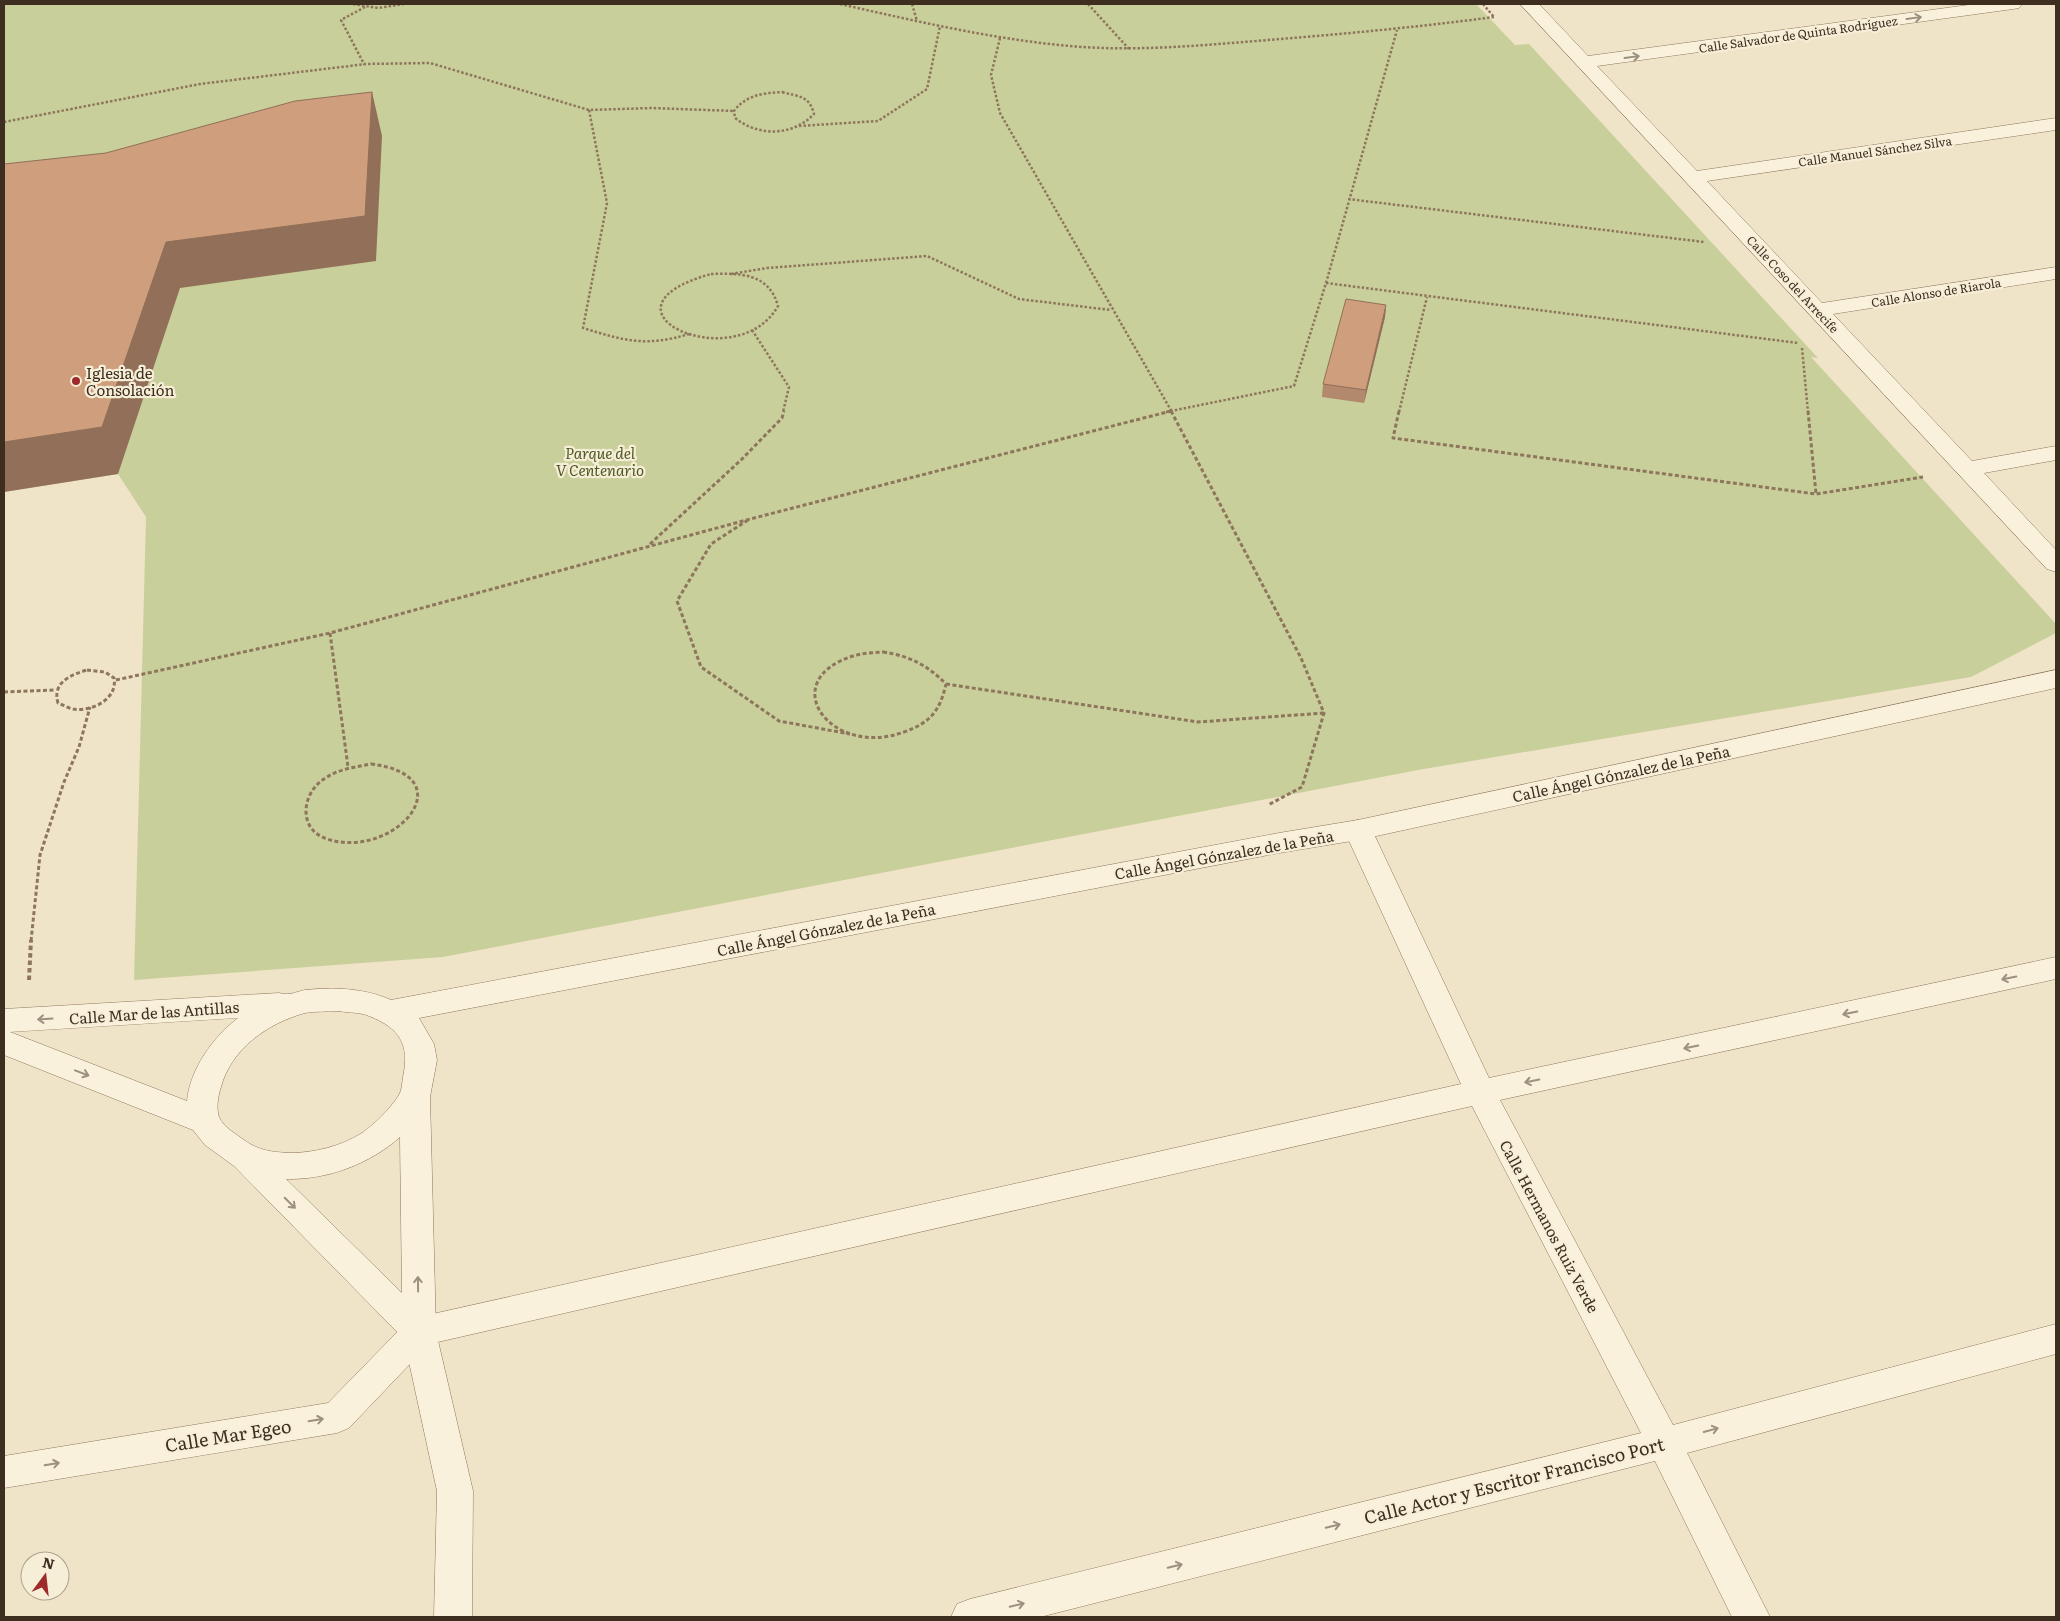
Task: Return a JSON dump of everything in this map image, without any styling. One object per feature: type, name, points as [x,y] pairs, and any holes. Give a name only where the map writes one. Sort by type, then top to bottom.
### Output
[{"type":"street","name":"Calle Coso del Arrecife","points":[[1529,4],[1969,469],[2056,564]]},
{"type":"street","name":"Calle Salvador de Quinta Rodríguez","points":[[1584,62],[2013,4]]},
{"type":"street","name":"Calle Manuel Sánchez Silva","points":[[1693,177],[2056,124]]},
{"type":"street","name":"Calle Alonso de Riarola","points":[[1817,310],[2056,273]]},
{"type":"street","points":[[1969,469],[2056,453]]},
{"type":"street","name":"Calle Ángel Gónzalez de la Peña","points":[[389,1012],[1279,843],[1358,830],[2056,679]]},
{"type":"street","name":"Calle Hermanos Ruiz Verde","points":[[1358,830],[1480,1092],[1664,1443],[1751,1617]]},
{"type":"street","points":[[419,1332],[1480,1092],[2056,968]]},
{"type":"street","name":"Calle Mar de las Antillas","points":[[16,1021],[339,1000],[371,1004],[389,1012],[411,1028],[419,1044],[422,1060],[415,1096]]},
{"type":"street","points":[[204,1121],[202,1099],[208,1077],[236,1036],[255,1020],[303,1002]]},
{"type":"street","points":[[4,1042],[204,1121],[216,1136],[243,1156],[419,1332]]},
{"type":"street","points":[[243,1156],[268,1165],[304,1166],[345,1156],[373,1142],[398,1120],[415,1096]]},
{"type":"street","points":[[415,1096],[419,1332],[455,1491],[453,1617]]},
{"type":"street","name":"Calle Mar Egeo","points":[[4,1472],[337,1417],[419,1332]]},
{"type":"street","name":"Calle Actor y Escritor Francisco Port","points":[[970,1617],[1664,1443],[2056,1339]]},
{"type":"path","points":[[352,4],[378,8],[404,4]]},
{"type":"path","points":[[840,4],[1000,38],[1060,46],[1129,49],[1189,47],[1397,30],[1494,17]]},
{"type":"path","points":[[912,4],[917,21]]},
{"type":"path","points":[[1088,4],[1129,49]]},
{"type":"path","points":[[364,7],[341,20],[364,64],[430,63],[589,110],[652,108],[734,111]]},
{"type":"path","points":[[799,126],[809,120],[814,114],[814,107],[804,98],[794,94],[782,92],[756,95],[738,105],[734,111],[735,118],[748,128],[776,131],[799,126],[878,122],[927,89],[940,26]]},
{"type":"path","points":[[116,680],[330,633],[650,545],[1171,411],[1294,386],[1326,283],[1348,199],[1397,30]]},
{"type":"path","points":[[1000,38],[991,75],[1000,113],[1111,310],[1171,411],[1301,658],[1324,713],[1302,787],[1260,810],[1279,843]]},
{"type":"path","points":[[4,122],[200,84],[372,64]]},
{"type":"path","points":[[589,110],[607,203],[583,328],[637,344],[668,342],[689,334]]},
{"type":"path","points":[[1348,199],[1712,243]]},
{"type":"path","points":[[731,274],[767,268],[926,256],[1018,299],[1111,310]]},
{"type":"path","points":[[711,274],[731,274],[749,276],[764,282],[777,295],[778,306],[767,322],[752,330],[730,337],[709,338],[689,334],[670,326],[662,316],[660,310],[663,299],[676,286],[692,278],[711,274]]},
{"type":"path","points":[[1326,283],[1802,343]]},
{"type":"path","points":[[1427,297],[1393,438],[1816,494],[1969,469]]},
{"type":"path","points":[[650,545],[742,460],[782,418],[789,387],[752,330]]},
{"type":"path","points":[[1796,336],[1802,343],[1816,494]]},
{"type":"path","points":[[750,519],[711,544],[677,601],[701,667],[779,721],[871,738],[901,734],[921,726],[936,712],[946,684]]},
{"type":"path","points":[[330,633],[348,767]]},
{"type":"path","points":[[850,734],[831,726],[819,713],[814,695],[820,678],[832,666],[861,654],[883,652],[904,655],[927,665],[946,684],[1198,722],[1324,713]]},
{"type":"path","points":[[87,670],[106,671],[113,675],[116,680],[116,686],[108,699],[81,709],[58,703],[56,690],[67,678],[87,670]]},
{"type":"path","points":[[4,692],[56,690]]},
{"type":"path","points":[[16,1021],[30,954],[40,855],[64,782],[79,747],[90,707]]},
{"type":"path","points":[[371,764],[390,765],[406,773],[415,783],[419,796],[411,816],[398,828],[375,839],[355,843],[330,840],[315,834],[309,828],[304,815],[308,796],[318,784],[330,775],[348,767],[371,764]]},
{"type":"green space","name":"Parque del V Centenario","points":[[4,4],[1476,4],[1515,45],[1529,44],[1818,358],[1811,357],[2056,624],[2056,633],[1971,677],[1418,770],[443,957],[134,980],[146,517],[118,474],[4,492]]},
{"type":"building","name":"Iglesia de Consolación","points":[[372,92],[365,216],[166,242],[102,427],[4,442],[4,164],[106,153],[295,101]]},
{"type":"building","points":[[1346,299],[1386,305],[1366,390],[1323,384]]},
{"type":"place","name":"Iglesia de Consolación","points":[[76,381]]}]
